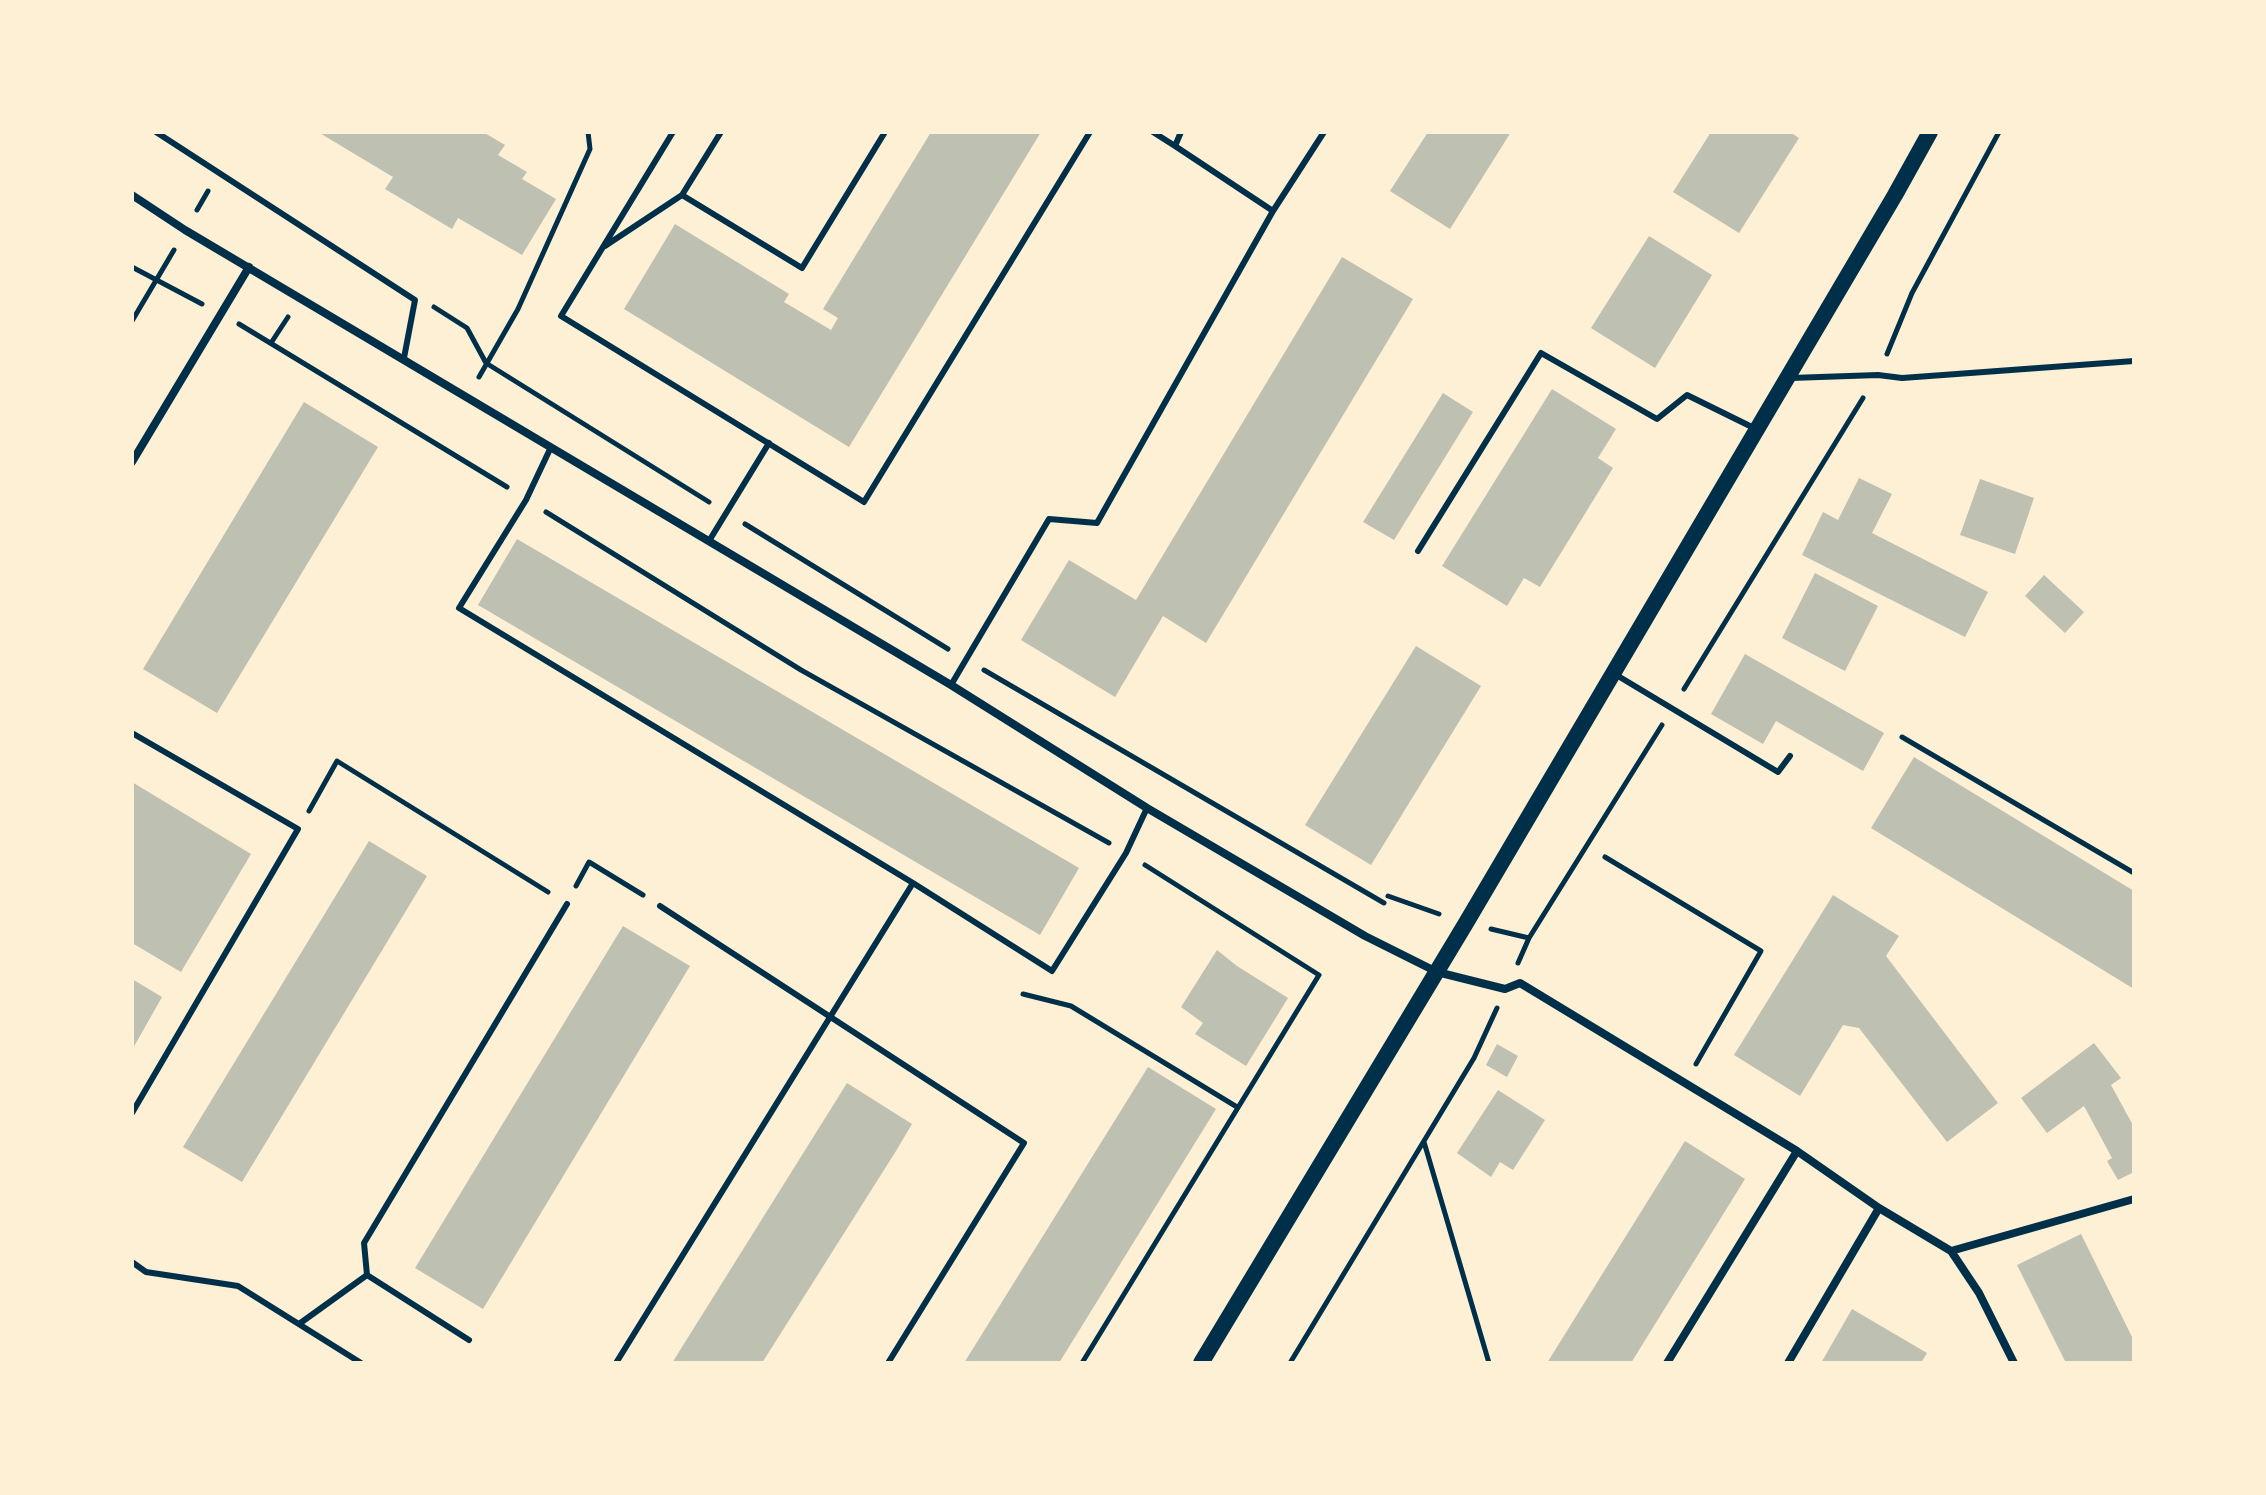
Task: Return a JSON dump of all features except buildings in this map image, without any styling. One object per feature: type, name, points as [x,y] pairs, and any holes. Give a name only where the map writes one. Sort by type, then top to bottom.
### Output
[{"type":"main road","points":[[1201,1363],[1437,972],[1930,132]]},
{"type":"street","points":[[132,195],[185,230],[951,685],[1147,808],[1365,936],[1437,972],[1505,989],[1520,983],[1686,1082],[1797,1151],[1879,1208],[1951,1251],[1979,1293],[2014,1363]]},
{"type":"street","points":[[132,462],[249,267]]},
{"type":"street","points":[[1667,1363],[1797,1151]]},
{"type":"street","points":[[1951,1251],[2134,1199]]},
{"type":"street","points":[[1788,1363],[1879,1208]]},
{"type":"lane","points":[[156,132],[415,300],[404,358]]},
{"type":"lane","points":[[673,132],[561,316],[864,502],[1090,132]]},
{"type":"lane","points":[[602,248],[682,195],[721,132]]},
{"type":"lane","points":[[682,195],[802,268],[885,132]]},
{"type":"lane","points":[[1153,132],[1273,211]]},
{"type":"lane","points":[[1175,146],[1181,132]]},
{"type":"lane","points":[[951,685],[1049,519],[1097,523],[1273,211],[1324,132]]},
{"type":"lane","points":[[1418,551],[1541,353],[1657,419],[1687,395],[1757,429]]},
{"type":"lane","points":[[1787,378],[1878,375],[1902,378],[2134,361]]},
{"type":"lane","points":[[709,541],[769,443]]},
{"type":"lane","points":[[551,447],[526,500],[459,608],[913,883],[1052,971],[1126,853],[1147,808]]},
{"type":"lane","points":[[1613,673],[1778,772],[1790,756]]},
{"type":"lane","points":[[132,733],[298,829],[132,1113]]},
{"type":"lane","points":[[616,1363],[913,883]]},
{"type":"lane","points":[[367,1275],[364,1243],[567,904]]},
{"type":"lane","points":[[660,906],[1024,1143],[888,1363]]},
{"type":"lane","points":[[132,1262],[146,1272],[238,1286],[361,1363]]},
{"type":"lane","points":[[299,1324],[367,1275]]},
{"type":"lane","points":[[367,1275],[469,1340]]},
{"type":"path","points":[[468,397],[518,309],[590,149],[588,132]]},
{"type":"path","points":[[1290,1363],[1474,1058],[1529,938],[1878,375],[1912,293],[1999,132]]},
{"type":"path","points":[[132,321],[219,173]]},
{"type":"path","points":[[132,267],[221,313],[801,670],[1126,853],[1319,975],[1082,1363]]},
{"type":"path","points":[[486,363],[966,660],[1384,903]]},
{"type":"path","points":[[1902,737],[2134,873]]},
{"type":"path","points":[[298,829],[337,761],[567,904],[589,862],[660,906]]},
{"type":"path","points":[[1605,857],[1761,951],[1686,1082]]},
{"type":"path","points":[[1023,994],[1071,1006],[1237,1107]]},
{"type":"path","points":[[1424,1141],[1489,1363]]}]
